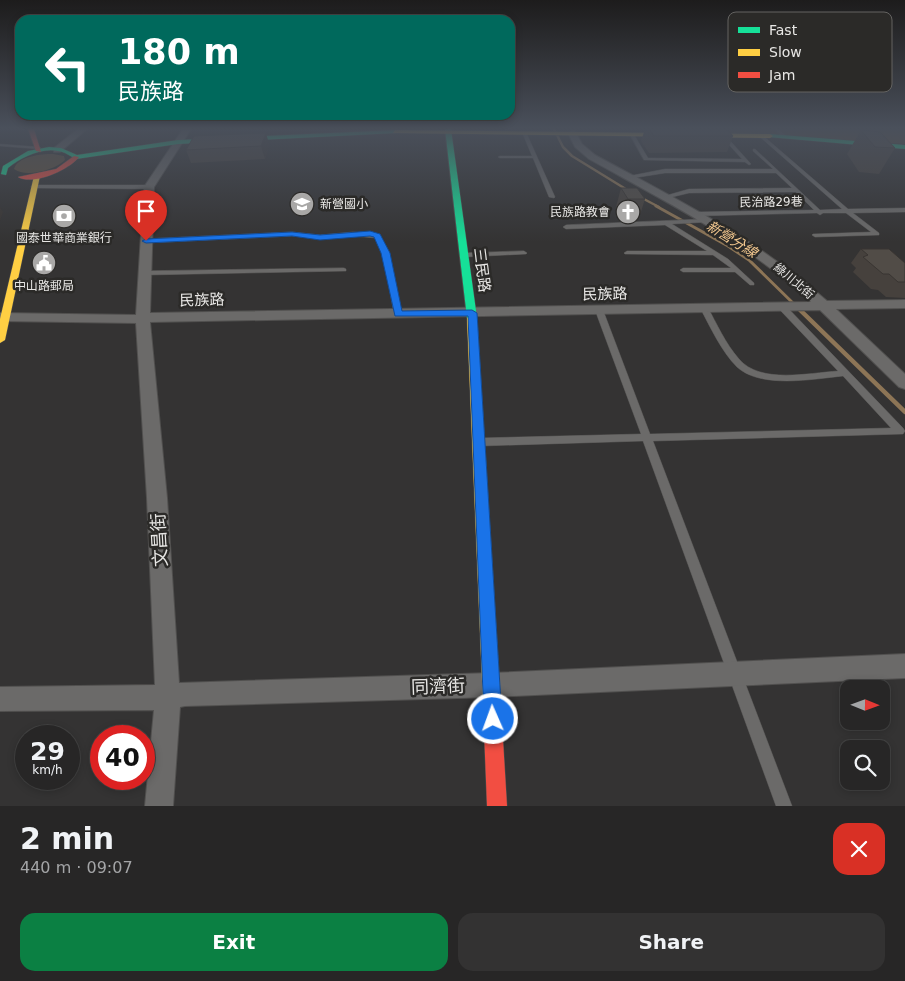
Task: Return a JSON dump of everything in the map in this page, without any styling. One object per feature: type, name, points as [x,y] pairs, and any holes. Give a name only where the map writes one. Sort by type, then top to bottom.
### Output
[{"type":"street","points":[[2,174],[36,182],[66,167]]},
{"type":"street","name":"文昌街","points":[[159,806],[168,697],[157,498],[143,319],[149,187],[162,167]]},
{"type":"street","name":"三民路","points":[[453,167],[472,313],[497,806]]},
{"type":"street","name":"綠川北街","points":[[610,167],[699,219],[734,237],[774,264],[816,307],[905,383]]},
{"type":"street","points":[[0,340],[3,317],[36,182]]},
{"type":"street","points":[[782,307],[905,304]]},
{"type":"street","name":"民族路","points":[[3,317],[143,319],[152,317],[782,307]]},
{"type":"street","name":"同濟街","points":[[0,700],[168,697],[185,694],[492,684],[905,666]]},
{"type":"lane","points":[[539,167],[552,198]]},
{"type":"lane","points":[[772,167],[820,213]]},
{"type":"lane","name":"民治路29巷","points":[[797,167],[848,212],[877,234],[815,236]]},
{"type":"lane","points":[[627,177],[665,171],[777,171]]},
{"type":"lane","points":[[36,182],[149,187]]},
{"type":"lane","points":[[664,197],[689,191],[797,190]]},
{"type":"lane","name":"民治路29巷","points":[[566,227],[668,224],[699,219],[905,210]]},
{"type":"lane","points":[[668,224],[738,270],[752,284]]},
{"type":"lane","points":[[146,241],[292,234],[320,238],[353,234],[378,236],[386,253],[398,314]]},
{"type":"lane","points":[[465,255],[524,253]]},
{"type":"lane","points":[[627,253],[714,253]]},
{"type":"lane","points":[[145,273],[344,270]]},
{"type":"lane","points":[[683,270],[738,270]]},
{"type":"lane","points":[[480,442],[900,431],[782,307]]},
{"type":"lane","points":[[704,308],[730,351],[742,367],[750,371],[780,377],[844,373]]},
{"type":"lane","points":[[599,310],[784,806]]},
{"type":"shaded area","points":[[15,167],[55,167],[33,173],[19,172],[14,169]]},
{"type":"building","points":[[621,188],[637,188],[645,199],[628,199]]},
{"type":"building","points":[[861,249],[889,249],[905,263],[905,282],[898,282],[889,274],[883,274],[863,257],[868,255]]},
{"type":"waterway","name":"新營分線","points":[[589,167],[629,191]]},
{"type":"waterway","name":"新營分線","points":[[640,197],[659,207]]},
{"type":"waterway","name":"新營分線","points":[[656,206],[728,246],[749,260],[797,307]]},
{"type":"waterway","name":"新營分線","points":[[796,306],[905,412]]},
{"type":"traffic: fast","points":[[4,174],[6,167]]},
{"type":"traffic: fast","points":[[453,167],[472,318]]},
{"type":"traffic: slow","points":[[0,340],[37,176]]},
{"type":"traffic: slow","points":[[472,318],[492,706]]},
{"type":"traffic: jam","points":[[21,177],[44,175],[66,167]]},
{"type":"traffic: jam","points":[[492,706],[497,806]]},
{"type":"place","name":"新營國小","points":[[302,204]]},
{"type":"place","name":"民族路教會","points":[[628,212]]},
{"type":"place","name":"國泰世華商業銀行","points":[[64,216]]},
{"type":"place","name":"中山路郵局","points":[[44,263]]},
{"type":"route","points":[[146,241],[292,234],[320,238],[370,234],[378,236],[386,253],[398,314],[472,313],[493,719]]}]
